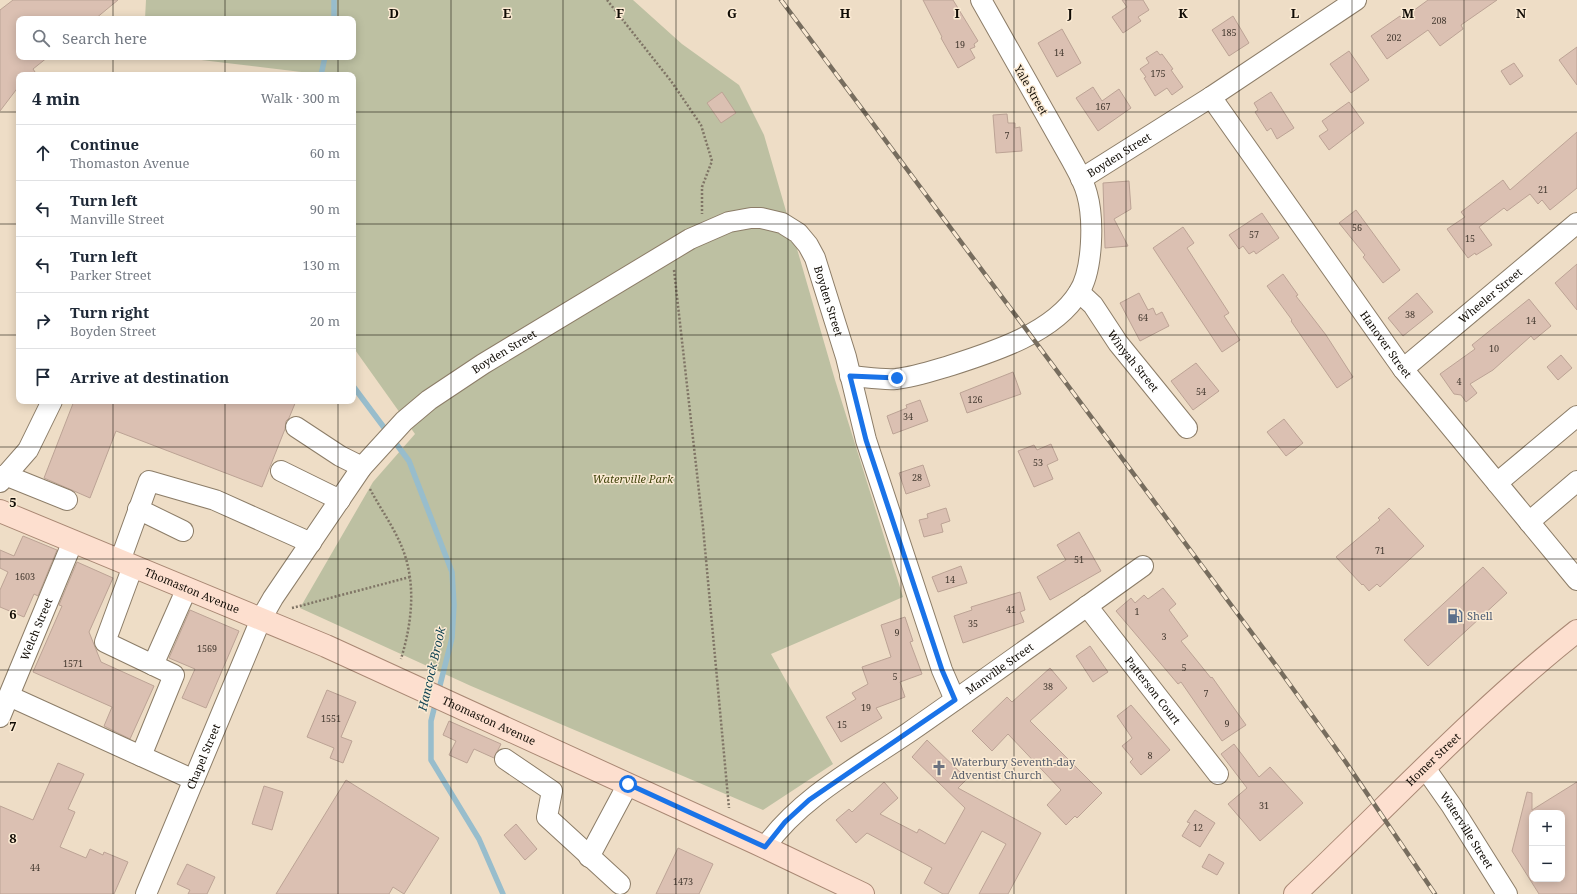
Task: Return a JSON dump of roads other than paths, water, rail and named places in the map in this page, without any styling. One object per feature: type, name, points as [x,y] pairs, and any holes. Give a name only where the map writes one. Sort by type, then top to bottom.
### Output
[{"type":"main road","name":"Thomaston Avenue","points":[[0,511],[326,646],[765,847],[863,894]]},
{"type":"main road","name":"Homer Street","points":[[1294,894],[1425,768],[1536,665],[1577,631]]},
{"type":"street","name":"Yale Street","points":[[981,0],[1082,179]]},
{"type":"street","name":"Boyden Street","points":[[262,619],[273,598],[362,467],[404,421],[429,400],[483,364],[669,250],[701,233],[729,222],[751,218],[772,220],[790,227],[798,233],[808,245],[815,258],[850,376],[897,378],[941,368],[987,353],[1018,340],[1045,325],[1062,313],[1079,292],[1087,274],[1091,251],[1089,205],[1082,179],[1211,97],[1356,0]]},
{"type":"street","name":"Hanover Street","points":[[1211,97],[1403,369],[1577,580]]},
{"type":"street","name":"Wheeler Street","points":[[1403,369],[1575,229]]},
{"type":"street","name":"Winyah Street","points":[[1079,292],[1093,306],[1118,343],[1188,428]]},
{"type":"street","points":[[850,376],[869,448],[942,670],[955,700]]},
{"type":"street","points":[[51,404],[28,450],[3,478],[67,500]]},
{"type":"street","points":[[1497,483],[1577,416]]},
{"type":"street","points":[[296,427],[340,456],[362,467]]},
{"type":"street","points":[[281,471],[340,500]]},
{"type":"street","points":[[141,756],[174,675],[105,642],[127,564],[138,509],[149,481],[215,500],[311,543]]},
{"type":"street","points":[[1529,522],[1577,481]]},
{"type":"street","points":[[138,509],[183,531]]},
{"type":"street","name":"Welch Street","points":[[0,717],[73,541]]},
{"type":"street","name":"Manville Street","points":[[765,847],[785,822],[809,800],[955,700],[1143,566]]},
{"type":"street","points":[[153,665],[187,588]]},
{"type":"street","name":"Patterson Court","points":[[1086,606],[1218,774]]},
{"type":"street","name":"Chapel Street","points":[[146,894],[262,619]]},
{"type":"street","points":[[9,696],[194,780]]},
{"type":"street","points":[[504,759],[552,791],[547,817],[620,884]]},
{"type":"street","name":"Waterville Street","points":[[1425,768],[1451,804],[1507,894]]},
{"type":"street","points":[[589,857],[628,784]]},
{"type":"waterway","name":"Hancock Brook","points":[[334,0],[334,16]]},
{"type":"waterway","name":"Hancock Brook","points":[[322,72],[324,60]]},
{"type":"waterway","name":"Hancock Brook","points":[[356,390],[409,461],[452,572],[454,605],[452,638],[438,693]]},
{"type":"waterway","name":"Hancock Brook","points":[[436,701],[431,721],[431,760],[479,839],[503,894]]},
{"type":"railway","points":[[781,0],[1278,668],[1345,761],[1435,894]]},
{"type":"place","name":"Shell","points":[[1455,616]]},
{"type":"place","name":"Waterbury Seventh-day Adventist Church","points":[[939,768]]},
{"type":"park label","name":"Waterville Park","points":[[633,479]]}]
